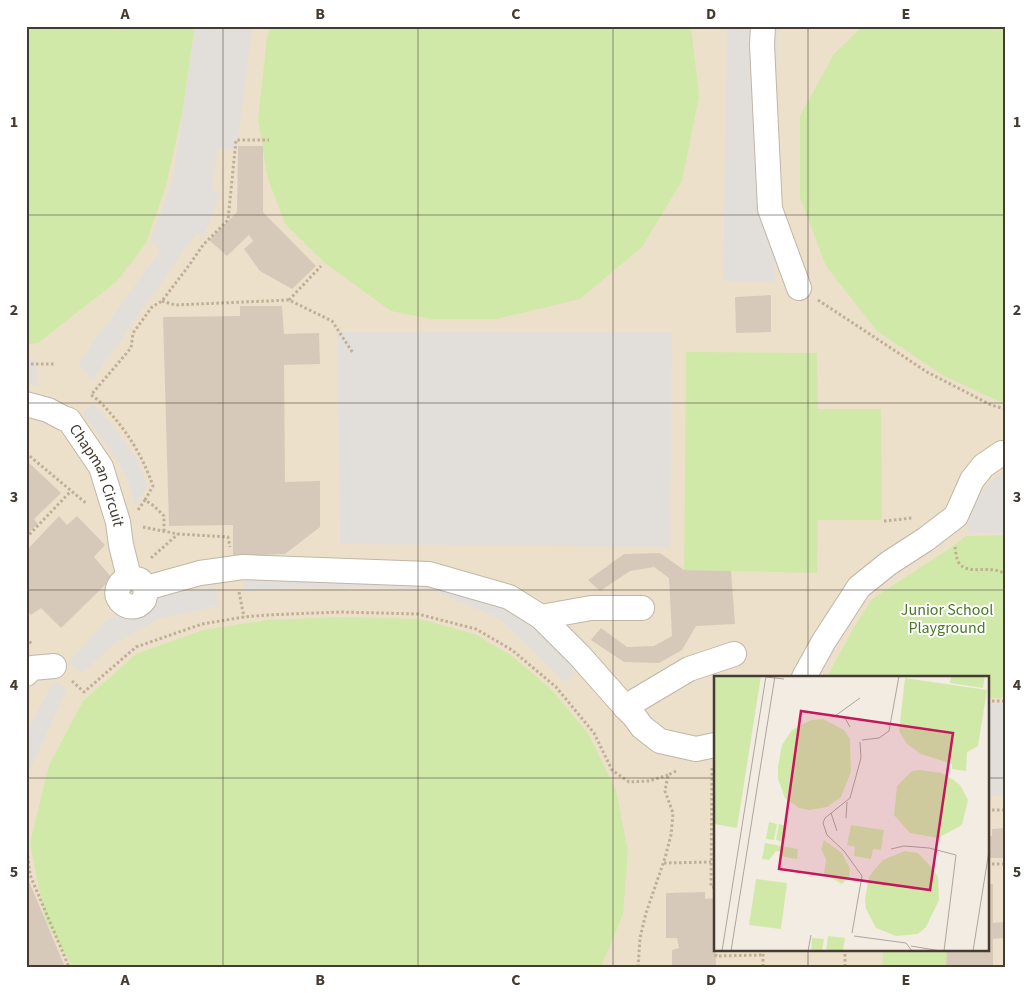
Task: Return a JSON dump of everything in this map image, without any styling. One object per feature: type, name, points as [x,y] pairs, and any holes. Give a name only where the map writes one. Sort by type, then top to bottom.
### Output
[{"type":"lane","points":[[763,26],[762,46],[770,209],[799,288]]},
{"type":"lane","name":"Chapman Circuit","points":[[26,404],[48,410],[69,420],[101,468],[118,522],[121,545],[138,582],[243,567],[430,574],[509,597],[540,617]]},
{"type":"lane","points":[[805,676],[824,641],[859,587],[888,563],[926,539],[956,516],[972,480],[984,466],[1002,453],[1005,453]]},
{"type":"lane","points":[[540,617],[591,608],[642,608]]},
{"type":"lane","points":[[540,617],[580,656],[642,727],[660,741],[696,749],[714,745]]},
{"type":"lane","points":[[625,707],[689,669],[734,654]]},
{"type":"lane","points":[[26,674],[32,668],[54,666]]},
{"type":"path","points":[[137,513],[153,486],[147,469],[118,421],[98,399],[91,395],[131,348],[133,333],[152,307],[162,301],[203,245],[228,220],[236,140],[269,140]]},
{"type":"path","points":[[289,300],[321,266]]},
{"type":"path","points":[[799,288],[927,372],[991,405],[1005,409]]},
{"type":"path","points":[[162,301],[175,305],[289,300],[332,321],[353,353]]},
{"type":"path","points":[[26,364],[56,364]]},
{"type":"path","points":[[26,453],[91,508]]},
{"type":"path","points":[[26,538],[71,491]]},
{"type":"path","points":[[144,500],[154,506],[164,516],[164,531]]},
{"type":"path","points":[[135,525],[178,534],[228,536]]},
{"type":"path","points":[[151,558],[178,534]]},
{"type":"path","points":[[961,542],[955,547],[957,560],[962,567],[973,570],[994,569],[1005,574]]},
{"type":"path","points":[[238,590],[244,617]]},
{"type":"path","points":[[54,666],[84,692],[136,647],[202,624],[244,617],[340,612],[418,614],[476,629],[512,650],[556,687],[594,733],[612,770],[629,782],[649,780],[668,775],[682,768]]},
{"type":"path","points":[[988,701],[1005,701]]},
{"type":"path","points":[[714,766],[712,765],[711,887],[714,887]]},
{"type":"path","points":[[638,967],[640,938],[646,913],[664,863],[671,835],[673,813],[666,791],[668,775]]},
{"type":"path","points":[[988,810],[1005,810]]},
{"type":"path","points":[[26,842],[30,874],[69,967]]},
{"type":"path","points":[[664,863],[712,862]]},
{"type":"path","points":[[988,864],[1005,864]]},
{"type":"path","points":[[716,950],[716,956],[763,955]]},
{"type":"path","points":[[763,950],[763,967]]},
{"type":"path","points":[[845,950],[845,967]]},
{"type":"shaded area","points":[[26,26],[1005,26],[1005,967],[26,967]]},
{"type":"shaded area","points":[[195,26],[252,26],[237,150],[218,148],[212,190],[220,193],[204,236],[196,233],[93,379],[78,364],[161,250],[150,241],[173,179]]},
{"type":"shaded area","points":[[727,26],[778,26],[775,281],[723,281]]},
{"type":"shaded area","points":[[337,332],[672,332],[670,547],[340,544]]},
{"type":"shaded area","points":[[26,360],[36,360],[38,386],[26,386]]},
{"type":"shaded area","points":[[93,404],[110,422],[139,463],[147,486],[136,506],[127,478],[117,459],[83,413]]},
{"type":"shaded area","points":[[1005,472],[1005,533],[968,534],[968,519],[974,504],[997,476]]},
{"type":"shaded area","points":[[243,567],[353,570],[509,597],[586,662],[565,682],[500,619],[432,590],[370,587],[299,588],[243,592]]},
{"type":"shaded area","points":[[215,587],[219,606],[161,618],[113,644],[82,673],[68,663],[107,620],[157,598]]},
{"type":"shaded area","points":[[54,681],[67,689],[26,779],[26,734]]},
{"type":"shaded area","points":[[988,704],[1005,704],[1005,796],[988,796]]},
{"type":"green space","points":[[26,26],[195,26],[182,114],[166,186],[146,243],[117,281],[38,343],[26,345]]},
{"type":"green space","points":[[271,26],[691,26],[699,96],[682,181],[642,247],[580,299],[496,319],[431,319],[391,311],[326,264],[285,224],[267,176],[258,119],[267,37]]},
{"type":"green space","points":[[863,26],[1005,26],[1005,404],[944,376],[877,331],[826,266],[800,198],[800,116],[834,54]]},
{"type":"green space","points":[[686,352],[817,353],[818,409],[881,409],[882,520],[818,520],[817,573],[684,570]]},
{"type":"green space","name":"Junior School Playground","points":[[1005,535],[1005,698],[988,698],[988,676],[828,676],[872,599],[966,536]]},
{"type":"green space","points":[[342,617],[420,619],[475,634],[512,656],[552,690],[589,735],[616,790],[628,851],[623,914],[601,967],[73,967],[45,920],[30,843],[49,765],[83,701],[136,654],[203,630],[268,620]]},
{"type":"green space","points":[[883,950],[947,950],[946,967],[882,967]]},
{"type":"building","points":[[238,146],[263,146],[263,212],[316,266],[292,289],[260,271],[244,249],[253,241],[249,235],[227,256],[209,240],[237,212]]},
{"type":"building","points":[[771,295],[771,332],[736,333],[735,297]]},
{"type":"building","points":[[240,306],[282,306],[284,334],[319,333],[320,364],[284,365],[285,482],[320,481],[320,527],[285,554],[233,556],[233,525],[169,526],[163,317],[240,316]]},
{"type":"building","points":[[26,460],[61,493],[34,519],[38,524],[26,535]]},
{"type":"building","points":[[59,516],[67,525],[77,516],[105,545],[94,557],[112,578],[61,628],[41,608],[31,615],[26,610],[26,551]]},
{"type":"building","points":[[660,553],[684,570],[731,571],[735,624],[696,626],[682,650],[659,663],[624,662],[591,640],[601,628],[627,647],[654,646],[672,636],[669,578],[654,567],[630,571],[600,591],[588,580],[624,554]]},
{"type":"building","points":[[1005,828],[1005,858],[988,858],[988,836],[992,836],[992,829]]},
{"type":"building","points":[[26,874],[65,967],[26,967]]},
{"type":"building","points":[[988,884],[993,884],[993,923],[1004,922],[1004,938],[993,939],[993,967],[946,967],[947,950],[988,950]]},
{"type":"building","points":[[705,892],[705,899],[714,898],[714,950],[716,967],[672,967],[672,950],[679,948],[677,938],[666,938],[666,893]]}]
